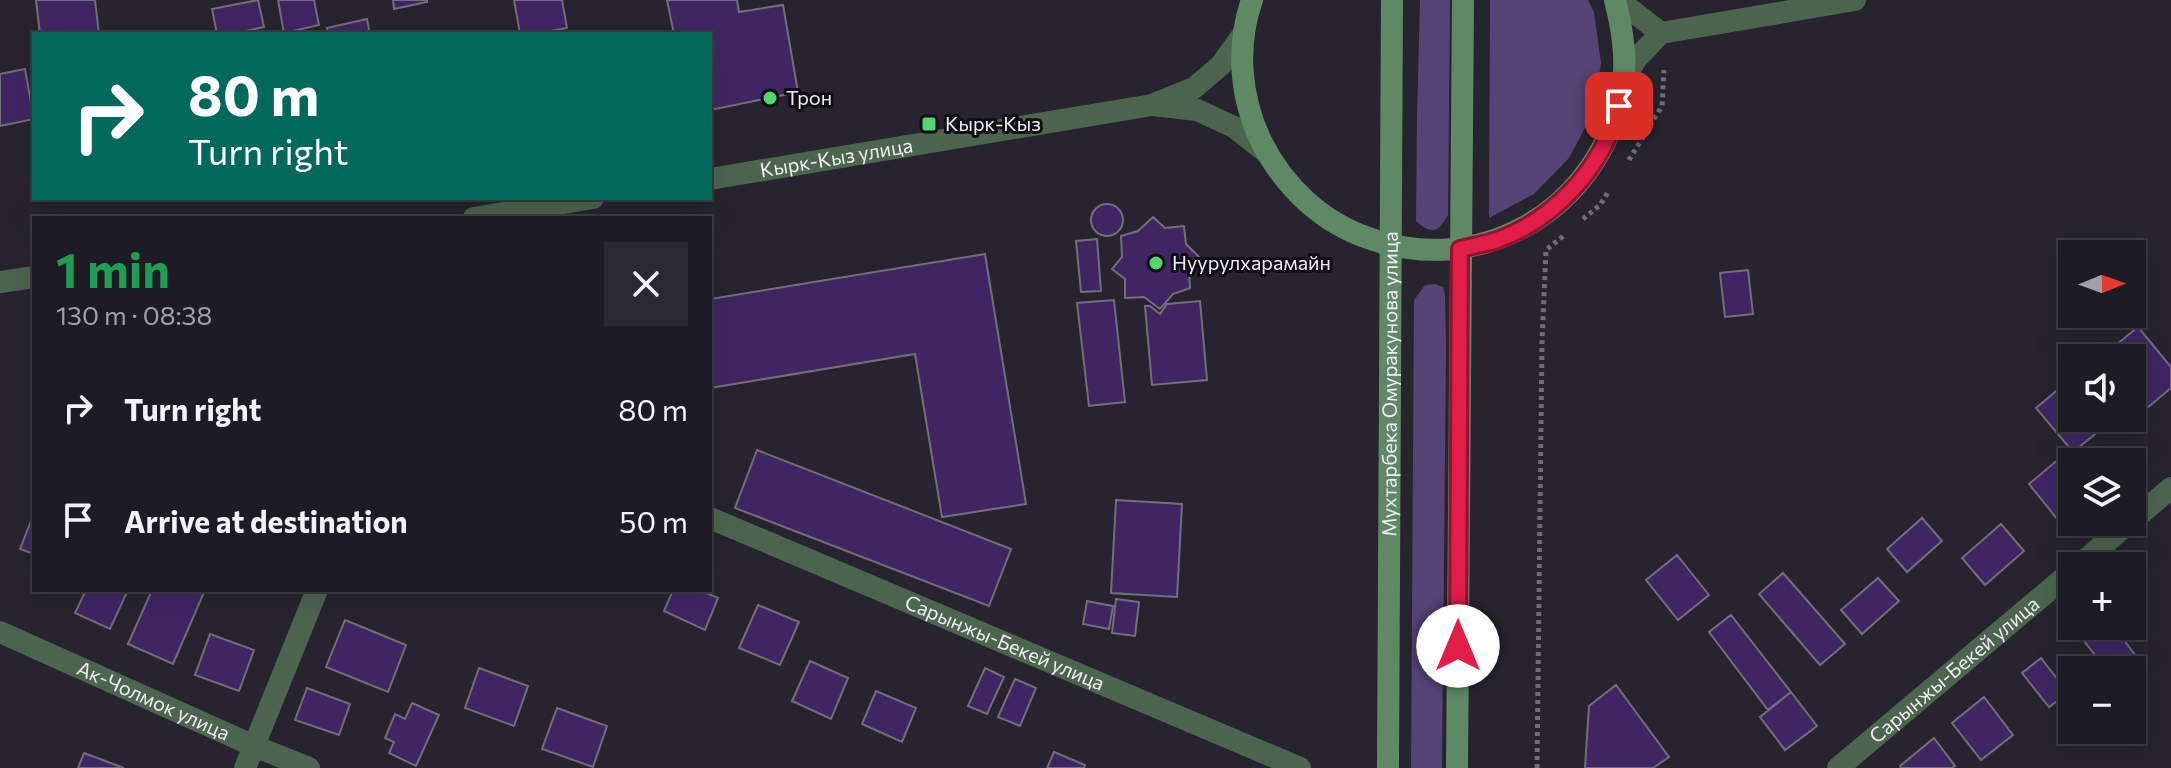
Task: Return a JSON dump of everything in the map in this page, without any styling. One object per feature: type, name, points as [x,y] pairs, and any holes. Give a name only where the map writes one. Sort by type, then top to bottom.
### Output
[{"type":"main road","points":[[1252,0],[1242,51],[1244,87],[1253,124],[1267,153],[1292,189],[1320,214],[1353,233],[1389,246],[1424,250],[1460,249],[1497,240],[1531,224],[1561,201],[1587,173],[1606,141],[1619,106],[1625,68],[1623,30],[1617,0]]},
{"type":"main road","name":"Мухтарбека Омуракунова улица","points":[[1388,768],[1392,0]]},
{"type":"main road","points":[[1457,768],[1463,0]]},
{"type":"street","points":[[1617,0],[1661,33]]},
{"type":"street","points":[[1622,82],[1637,58],[1661,33],[1855,0]]},
{"type":"street","name":"Кырк-Кыз улица","points":[[712,179],[1152,105],[1194,88],[1221,65],[1244,33]]},
{"type":"street","name":"Кырк-Кыз улица","points":[[1152,105],[1197,110],[1234,127],[1267,153]]},
{"type":"street","points":[[486,216],[581,200]]},
{"type":"street","points":[[0,282],[32,277]]},
{"type":"street","points":[[2146,509],[2171,488]]},
{"type":"street","name":"Сарынжы-Бекей улица","points":[[712,519],[1300,768]]},
{"type":"street","points":[[2094,552],[2113,536]]},
{"type":"street","name":"Сарынжы-Бекей улица","points":[[1838,768],[2058,583]]},
{"type":"street","points":[[245,768],[316,592]]},
{"type":"street","name":"Ак-Чолмок улица","points":[[0,632],[309,768]]},
{"type":"path","points":[[1623,168],[1662,106],[1664,70]]},
{"type":"path","points":[[1579,223],[1600,205],[1616,180]]},
{"type":"path","points":[[1537,768],[1542,342],[1546,250],[1568,232]]},
{"type":"shaded area","points":[[1420,0],[1450,0],[1448,215],[1434,230],[1416,221]]},
{"type":"shaded area","points":[[1490,0],[1588,0],[1594,12],[1601,63],[1593,113],[1569,158],[1534,194],[1489,218]]},
{"type":"shaded area","points":[[1425,285],[1443,287],[1445,295],[1446,350],[1442,768],[1411,768],[1414,300]]},
{"type":"building","points":[[36,0],[95,0],[99,32],[40,32]]},
{"type":"building","points":[[258,0],[264,27],[241,32],[217,32],[212,9]]},
{"type":"building","points":[[278,0],[314,0],[319,25],[284,32]]},
{"type":"building","points":[[393,0],[427,0],[427,2],[394,9]]},
{"type":"building","points":[[514,0],[562,0],[567,28],[520,32]]},
{"type":"building","points":[[667,0],[737,0],[739,12],[783,5],[798,92],[712,110],[712,32],[674,32]]},
{"type":"building","points":[[367,19],[370,32],[328,32],[327,28]]},
{"type":"building","points":[[25,69],[32,119],[0,126],[0,74]]},
{"type":"building","points":[[1107,204],[1119,208],[1123,220],[1119,232],[1107,236],[1095,232],[1091,220],[1095,208]]},
{"type":"building","name":"Нуурулхарамайн","points":[[1153,217],[1165,228],[1184,226],[1186,244],[1199,257],[1189,271],[1190,288],[1173,294],[1160,309],[1144,297],[1125,298],[1125,279],[1112,269],[1122,257],[1121,236],[1138,231]]},
{"type":"building","points":[[1097,239],[1101,291],[1081,292],[1076,241]]},
{"type":"building","points":[[985,254],[1026,504],[942,517],[915,354],[712,388],[712,299]]},
{"type":"building","points":[[1748,270],[1753,314],[1725,317],[1720,273]]},
{"type":"building","points":[[1114,300],[1125,402],[1089,406],[1077,303]]},
{"type":"building","points":[[1200,301],[1207,380],[1152,385],[1145,306],[1160,314],[1167,304]]},
{"type":"building","points":[[2139,328],[2171,367],[2171,388],[2146,409],[2146,344],[2117,344]]},
{"type":"building","points":[[2058,390],[2058,432],[2098,432],[2078,448],[2070,448],[2036,408]]},
{"type":"building","points":[[757,450],[1011,549],[989,606],[735,508]]},
{"type":"building","points":[[2058,460],[2058,520],[2029,484]]},
{"type":"building","points":[[1116,500],[1182,504],[1177,597],[1111,593]]},
{"type":"building","points":[[1922,518],[1942,541],[1907,572],[1887,549]]},
{"type":"building","points":[[31,521],[32,521],[32,553],[20,549]]},
{"type":"building","points":[[2001,524],[2024,551],[1985,585],[1962,558]]},
{"type":"building","points":[[1677,555],[1709,595],[1678,620],[1646,580]]},
{"type":"building","points":[[1783,573],[1845,644],[1820,665],[1759,594]]},
{"type":"building","points":[[1878,578],[1899,601],[1862,634],[1841,610]]},
{"type":"building","points":[[85,592],[127,592],[110,629],[75,613]]},
{"type":"building","points":[[151,592],[204,592],[173,664],[128,644]]},
{"type":"building","points":[[672,592],[704,592],[718,598],[705,630],[664,611]]},
{"type":"building","points":[[1116,599],[1139,602],[1135,636],[1112,633]]},
{"type":"building","points":[[1087,601],[1113,606],[1109,629],[1083,624]]},
{"type":"building","points":[[758,605],[799,622],[780,665],[739,648]]},
{"type":"building","points":[[1731,615],[1791,692],[1768,710],[1709,632]]},
{"type":"building","points":[[345,620],[406,645],[388,692],[326,667]]},
{"type":"building","points":[[210,634],[254,650],[239,691],[195,675]]},
{"type":"building","points":[[2083,640],[2124,640],[2136,656],[2096,656]]},
{"type":"building","points":[[2041,658],[2058,680],[2058,700],[2049,707],[2022,673]]},
{"type":"building","points":[[810,661],[848,678],[831,719],[792,701]]},
{"type":"building","points":[[479,668],[528,686],[514,726],[465,708]]},
{"type":"building","points":[[985,668],[1004,677],[987,714],[968,706]]},
{"type":"building","points":[[1015,679],[1036,688],[1020,726],[998,717]]},
{"type":"building","points":[[1616,685],[1669,757],[1653,768],[1585,768],[1589,706]]},
{"type":"building","points":[[307,688],[350,704],[339,735],[295,720]]},
{"type":"building","points":[[876,691],[916,708],[902,742],[862,724]]},
{"type":"building","points":[[1791,692],[1817,726],[1785,750],[1760,717]]},
{"type":"building","points":[[1984,697],[2013,735],[1981,760],[1952,723]]},
{"type":"building","points":[[412,703],[439,715],[416,766],[389,753],[394,742],[385,738],[395,714],[405,719]]},
{"type":"building","points":[[557,708],[607,726],[593,767],[542,749]]},
{"type":"building","points":[[1934,738],[1955,766],[1901,768],[1900,766]]},
{"type":"building","points":[[1054,752],[1085,765],[1084,768],[1047,768]]},
{"type":"building","points":[[84,753],[124,768],[78,768]]},
{"type":"place","name":"Трон","points":[[770,98]]},
{"type":"place","name":"Кырк-Кыз","points":[[929,124]]},
{"type":"place","name":"Нуурулхарамайн","points":[[1156,263]]},
{"type":"route","points":[[1458,646],[1460,249],[1497,240],[1531,224],[1561,201],[1587,173],[1606,141],[1619,106]]}]
